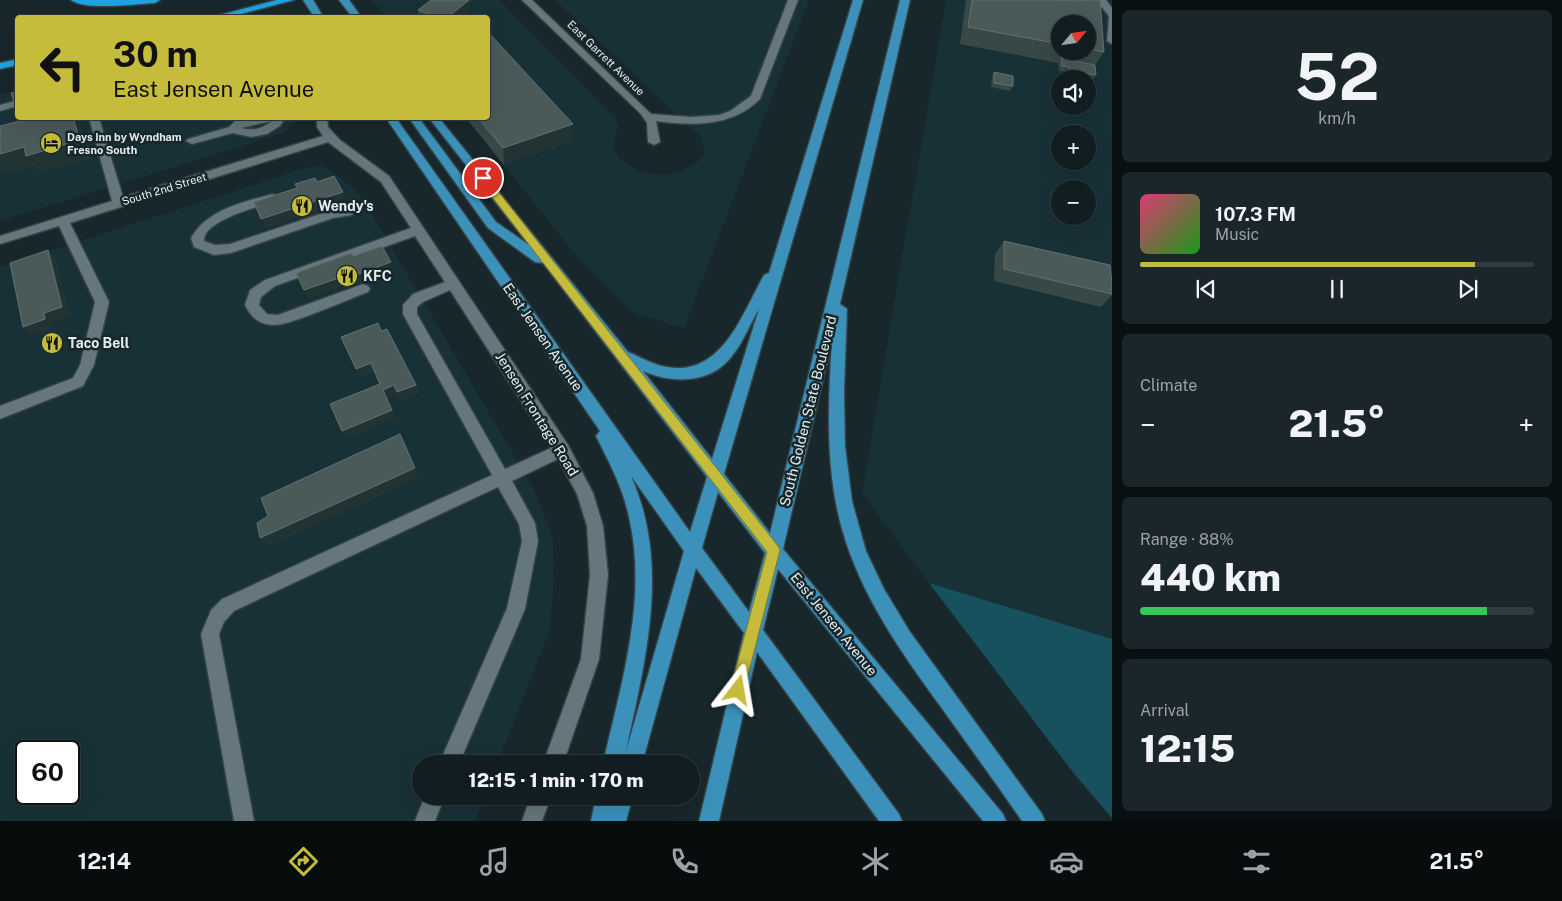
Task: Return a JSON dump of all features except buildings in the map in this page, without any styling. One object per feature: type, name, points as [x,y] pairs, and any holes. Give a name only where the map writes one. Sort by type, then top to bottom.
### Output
[{"type":"highway","points":[[76,0],[106,4],[155,0]]},
{"type":"highway","points":[[225,15],[289,0]]},
{"type":"highway","points":[[0,66],[15,63]]},
{"type":"main road","points":[[308,0],[318,15]]},
{"type":"main road","points":[[344,0],[356,15]]},
{"type":"main road","points":[[635,755],[693,550],[858,0]]},
{"type":"main road","name":"South Golden State Boulevard","points":[[709,821],[752,631],[774,550],[841,275],[905,0]]},
{"type":"main road","name":"East Jensen Avenue","points":[[392,120],[693,550],[892,821]]},
{"type":"main road","points":[[415,120],[492,225],[556,270]]},
{"type":"main road","name":"East Jensen Avenue","points":[[436,120],[556,270],[774,550],[996,821]]},
{"type":"main road","points":[[621,354],[662,374],[677,376],[695,373],[719,361],[727,353],[783,252]]},
{"type":"main road","points":[[841,275],[836,421],[838,467],[850,529],[862,562],[902,634],[1035,821]]},
{"type":"main road","points":[[571,376],[630,490],[640,526],[644,555],[644,608],[615,755]]},
{"type":"main road","points":[[601,821],[604,805]]},
{"type":"main road","points":[[616,821],[620,805]]},
{"type":"street","name":"East Garrett Avenue","points":[[527,0],[648,117]]},
{"type":"street","points":[[654,142],[654,133],[648,117],[701,121],[730,115],[751,103],[756,97],[793,0]]},
{"type":"street","points":[[1101,0],[1112,16],[1112,41]]},
{"type":"street","points":[[0,108],[15,104]]},
{"type":"street","points":[[95,120],[119,203]]},
{"type":"street","points":[[192,142],[233,129],[239,123],[259,120]]},
{"type":"street","points":[[233,129],[256,134],[269,129],[278,120]]},
{"type":"street","points":[[322,120],[322,128],[328,138]]},
{"type":"street","name":"South 2nd Street","points":[[0,240],[328,138]]},
{"type":"street","name":"Jensen Frontage Road","points":[[328,138],[367,163],[386,179],[562,450],[585,493],[595,526],[599,575],[590,659],[555,755]]},
{"type":"street","points":[[283,194],[229,213],[204,227],[196,238],[198,244],[214,250],[231,248],[332,214],[348,212]]},
{"type":"street","points":[[0,413],[78,382],[87,365],[102,302],[63,221]]},
{"type":"street","points":[[362,289],[279,320],[260,316],[252,305],[255,294],[270,283],[418,230]]},
{"type":"street","points":[[453,284],[418,298],[410,305],[410,314],[527,523],[530,541],[516,609],[453,755]]},
{"type":"street","points":[[244,821],[210,634],[217,616],[228,606],[562,450]]},
{"type":"street","points":[[425,821],[431,805]]},
{"type":"street","points":[[532,821],[538,805]]},
{"type":"shaded area","points":[[372,0],[500,0],[616,119],[618,125],[613,147],[620,159],[638,171],[663,175],[680,172],[699,161],[704,154],[702,138],[555,0],[809,0],[684,328],[634,313],[574,253],[468,120],[490,120],[490,15],[384,15]]},
{"type":"shaded area","points":[[946,0],[1112,0],[1112,639],[929,583],[862,493]]},
{"type":"shaded area","points":[[15,91],[15,120],[296,120],[283,133],[0,221],[0,95]]},
{"type":"shaded area","points":[[312,166],[326,167],[352,187],[363,199],[535,491],[553,539],[554,576],[550,630],[501,755],[412,755],[412,805],[481,805],[475,821],[0,821],[0,267]]},
{"type":"shaded area","points":[[929,583],[1112,639],[1112,818],[1075,775]]},
{"type":"place","name":"Days Inn by Wyndham Fresno South","points":[[51,143]]},
{"type":"place","name":"Wendy's","points":[[302,206]]},
{"type":"place","name":"KFC","points":[[347,276]]},
{"type":"place","name":"Taco Bell","points":[[52,343]]},
{"type":"route","points":[[483,178],[774,550],[738,690]]}]
